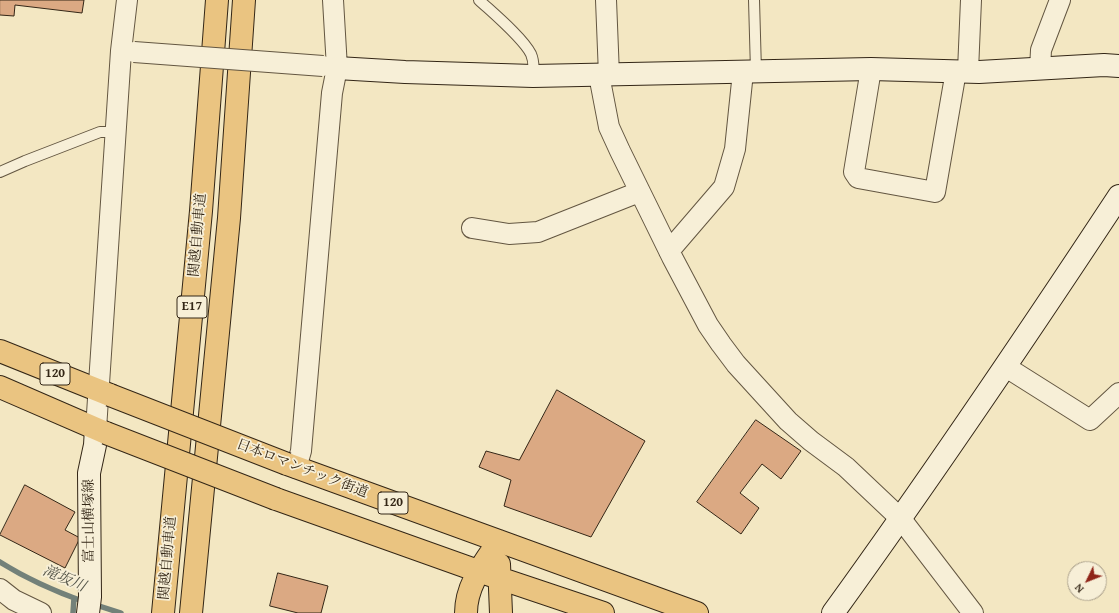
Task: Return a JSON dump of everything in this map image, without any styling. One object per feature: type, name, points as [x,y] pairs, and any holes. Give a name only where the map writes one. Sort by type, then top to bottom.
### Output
[{"type":"highway","name":"関越自動車道","points":[[163,613],[201,203],[217,0]]},
{"type":"highway","name":"関越自動車道","points":[[191,613],[229,218],[244,0]]},
{"type":"highway","name":"日本ロマンチック街道","points":[[0,351],[292,466],[697,613]]},
{"type":"highway","name":"120","points":[[0,387],[101,431],[276,499],[478,571],[603,613]]},
{"type":"highway","points":[[466,613],[469,591],[478,571],[499,541]]},
{"type":"highway","points":[[499,541],[501,613]]},
{"type":"street","points":[[101,431],[116,132],[128,51],[127,0]]},
{"type":"street","points":[[292,466],[301,451],[332,93],[330,67],[333,0]]},
{"type":"street","points":[[606,0],[604,75],[609,127],[639,192],[708,325],[736,364],[788,421],[811,441],[846,467],[901,519],[973,613]]},
{"type":"street","points":[[871,69],[854,172],[858,178],[935,192],[962,71],[971,0]]},
{"type":"street","points":[[1040,69],[1041,50],[1060,0]]},
{"type":"street","points":[[128,51],[405,72],[533,76],[871,69],[962,71],[1040,69],[1104,65],[1119,66]]},
{"type":"street","points":[[669,251],[724,187],[735,150],[750,72]]},
{"type":"street","points":[[472,228],[509,234],[538,232],[639,192]]},
{"type":"street","points":[[833,613],[901,519],[1006,366],[1119,196]]},
{"type":"street","points":[[1006,366],[1090,420],[1119,393]]},
{"type":"street","name":"富士山横塚線","points":[[89,607],[89,473],[95,445],[101,431]]},
{"type":"street","points":[[0,589],[14,600],[41,613]]},
{"type":"lane","points":[[479,0],[531,53],[534,64],[533,76]]},
{"type":"lane","points":[[750,72],[754,0]]},
{"type":"lane","points":[[0,172],[100,132],[116,132]]},
{"type":"building","points":[[0,0],[84,0],[82,13],[15,5],[14,16],[0,15]]},
{"type":"building","points":[[557,390],[645,441],[591,537],[504,506],[511,480],[479,467],[486,451],[519,460]]},
{"type":"building","points":[[756,420],[801,451],[781,479],[762,464],[740,493],[759,508],[741,534],[697,502]]},
{"type":"building","points":[[25,485],[75,512],[65,530],[80,538],[65,568],[0,535]]},
{"type":"building","points":[[278,573],[328,586],[321,613],[298,613],[270,606]]},
{"type":"waterway","name":"滝坂川","points":[[0,562],[20,574],[62,594],[85,602]]},
{"type":"waterway","points":[[73,613],[74,598]]},
{"type":"waterway","name":"滝坂川","points":[[93,604],[121,613]]}]
